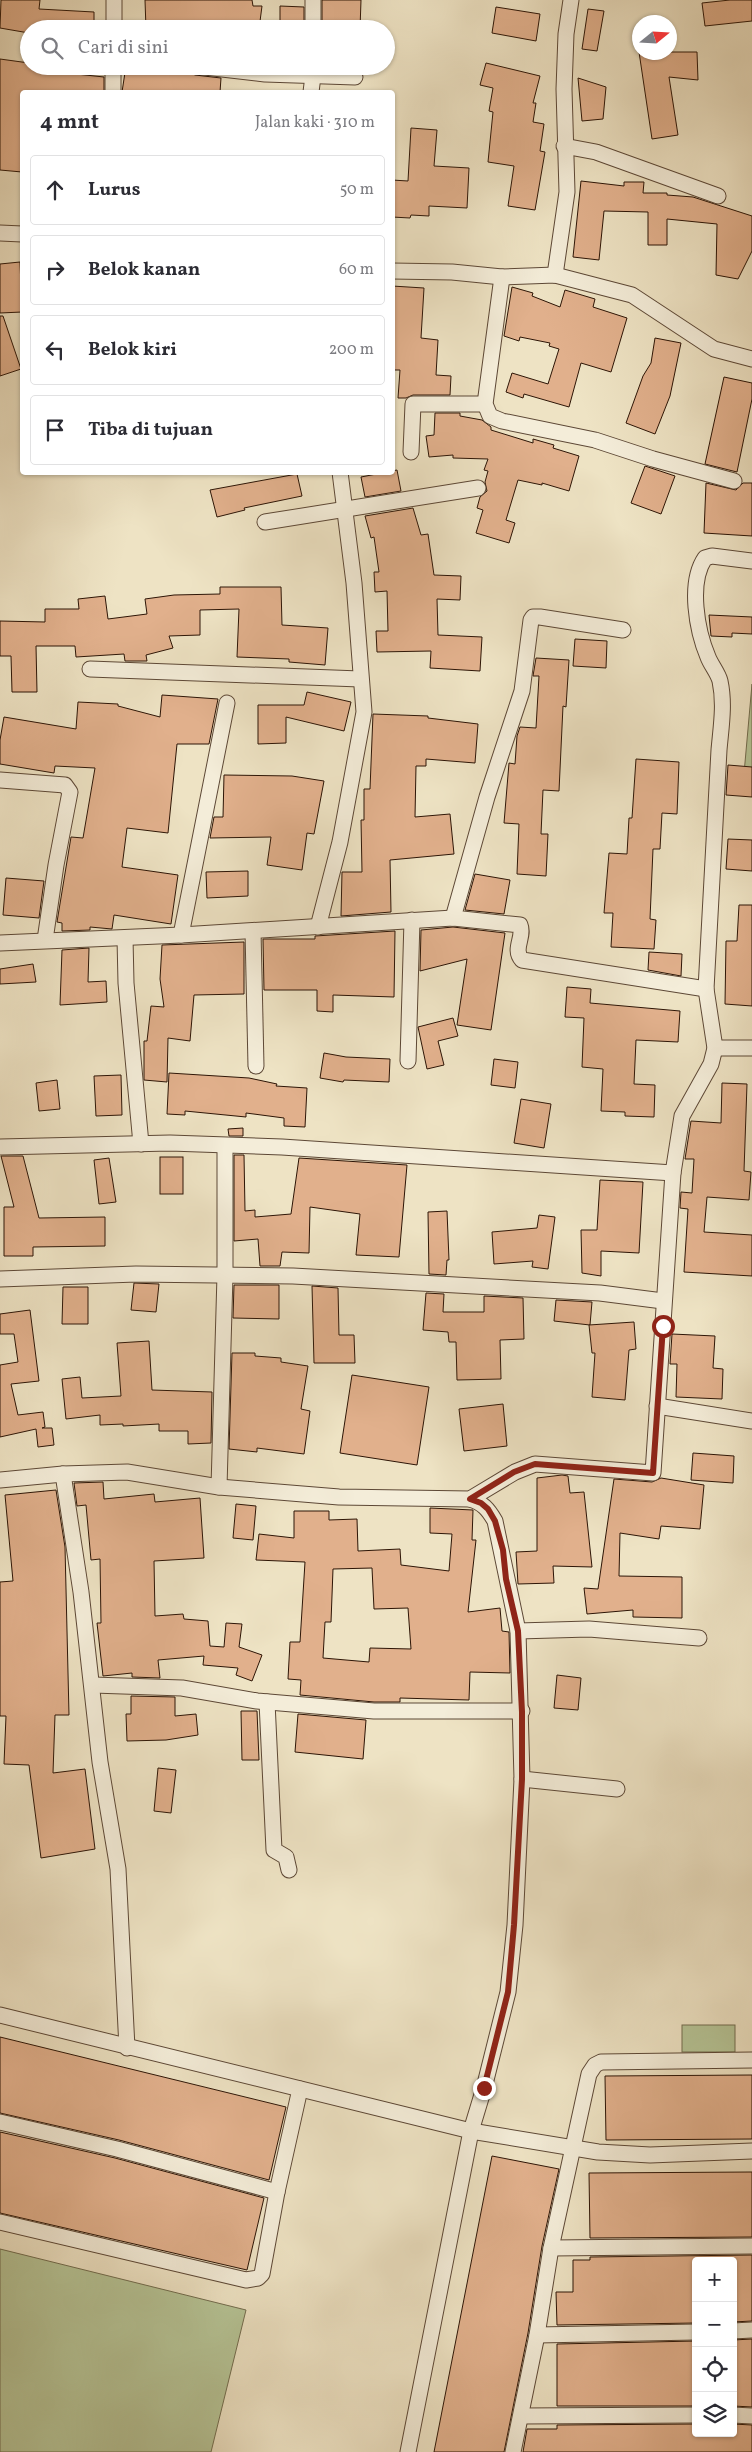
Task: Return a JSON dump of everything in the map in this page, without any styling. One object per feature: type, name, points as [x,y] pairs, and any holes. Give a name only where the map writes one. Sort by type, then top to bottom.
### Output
[{"type":"street","points":[[114,0],[114,20]]},
{"type":"street","points":[[313,0],[313,20]]},
{"type":"street","points":[[555,275],[567,192],[564,146],[566,34],[571,0]]},
{"type":"street","points":[[113,75],[113,90]]},
{"type":"street","points":[[310,90],[313,75]]},
{"type":"street","points":[[341,75],[355,77]]},
{"type":"street","points":[[564,146],[596,152],[718,196]]},
{"type":"street","points":[[0,232],[20,234]]},
{"type":"street","points":[[395,271],[452,272],[502,277],[555,275],[632,296],[714,349],[752,359]]},
{"type":"street","points":[[502,277],[485,404],[490,416],[502,421],[595,440],[653,459],[734,481]]},
{"type":"street","points":[[410,452],[412,404],[485,404]]},
{"type":"street","points":[[318,927],[340,842],[364,712],[354,583],[340,475]]},
{"type":"street","points":[[265,522],[345,511],[478,488]]},
{"type":"street","points":[[470,1499],[514,1472],[535,1464],[653,1473],[673,1173],[682,1116],[711,1064],[715,1048],[706,989],[719,750],[723,711],[719,680],[708,658],[697,625],[697,582],[699,567],[705,558],[712,556],[752,561]]},
{"type":"street","points":[[453,918],[487,797],[522,691],[531,620],[540,617],[623,630]]},
{"type":"street","points":[[90,669],[360,678]]},
{"type":"street","points":[[181,935],[227,703]]},
{"type":"street","points":[[0,780],[65,785],[70,792],[56,865],[45,940]]},
{"type":"street","points":[[0,944],[45,940],[253,931],[453,918],[520,925],[522,930],[518,956],[522,960],[706,989]]},
{"type":"street","points":[[408,1061],[412,920]]},
{"type":"street","points":[[253,931],[256,1066]]},
{"type":"street","points":[[125,938],[126,983],[140,1144]]},
{"type":"street","points":[[715,1048],[752,1048]]},
{"type":"street","points":[[0,1147],[140,1144],[282,1147],[673,1173]]},
{"type":"street","points":[[219,1487],[226,1275],[225,1147]]},
{"type":"street","points":[[0,1279],[136,1274],[293,1276],[600,1293],[663,1301]]},
{"type":"street","points":[[657,1406],[752,1421]]},
{"type":"street","points":[[0,1480],[63,1474],[127,1472],[219,1487],[339,1497],[470,1499],[481,1503],[488,1509],[495,1521],[518,1631],[522,1712],[522,1779],[514,1925],[508,1992],[484,2088],[471,2131],[408,2452]]},
{"type":"street","points":[[63,1474],[93,1685],[100,1762],[118,1869],[127,2048]]},
{"type":"street","points":[[518,1631],[589,1629],[699,1638]]},
{"type":"street","points":[[93,1685],[182,1688],[267,1702],[374,1711],[522,1712]]},
{"type":"street","points":[[267,1702],[274,1850],[286,1857],[289,1870]]},
{"type":"street","points":[[522,1779],[618,1789]]},
{"type":"street","points":[[0,2015],[127,2048],[471,2131],[598,2152],[650,2155],[752,2151]]},
{"type":"street","points":[[513,2452],[537,2335],[551,2248],[589,2074],[596,2065],[602,2062],[752,2060]]},
{"type":"street","points":[[0,2222],[246,2280],[254,2279],[262,2274],[277,2192],[300,2089]]},
{"type":"street","points":[[0,2122],[117,2149],[277,2192]]},
{"type":"street","points":[[551,2248],[752,2246]]},
{"type":"street","points":[[737,2331],[752,2330]]},
{"type":"street","points":[[537,2335],[692,2332]]},
{"type":"street","points":[[521,2416],[692,2415]]},
{"type":"street","points":[[737,2415],[752,2416]]},
{"type":"green space","points":[[752,684],[752,786],[743,785]]},
{"type":"green space","points":[[682,2025],[735,2025],[735,2052],[682,2052]]},
{"type":"green space","points":[[0,2249],[246,2310],[211,2452],[0,2452]]},
{"type":"building","points":[[1,0],[40,0],[39,9],[94,12],[94,20],[20,20],[20,31],[0,28]]},
{"type":"building","points":[[145,0],[252,0],[253,6],[262,6],[260,20],[146,20]]},
{"type":"building","points":[[322,0],[361,0],[360,20],[322,20]]},
{"type":"building","points":[[752,0],[752,21],[705,26],[702,3]]},
{"type":"building","points":[[280,6],[304,7],[304,20],[280,20]]},
{"type":"building","points":[[496,7],[540,14],[536,41],[492,33]]},
{"type":"building","points":[[588,9],[604,11],[597,51],[582,49]]},
{"type":"building","points":[[677,52],[697,52],[698,80],[669,77],[678,135],[652,139],[640,60],[677,60]]},
{"type":"building","points":[[0,59],[20,62],[20,75],[85,75],[104,77],[104,90],[20,90],[20,172],[0,170]]},
{"type":"building","points":[[486,63],[540,76],[533,103],[536,103],[533,122],[544,124],[540,151],[545,152],[535,210],[508,206],[514,166],[488,162],[493,112],[489,111],[493,88],[480,85]]},
{"type":"building","points":[[125,75],[195,75],[221,78],[220,90],[122,90]]},
{"type":"building","points":[[578,78],[606,87],[603,119],[582,121]]},
{"type":"building","points":[[411,128],[437,130],[434,166],[469,168],[467,208],[429,206],[429,216],[411,215],[410,218],[395,217],[395,180],[408,181]]},
{"type":"building","points":[[581,181],[624,186],[624,182],[644,182],[643,193],[667,193],[667,195],[693,197],[752,216],[752,251],[738,279],[716,275],[717,224],[667,219],[667,245],[648,245],[648,212],[604,211],[599,260],[573,257]]},
{"type":"building","points":[[20,262],[20,312],[0,313],[0,264]]},
{"type":"building","points":[[395,286],[424,288],[421,338],[438,340],[436,375],[451,376],[450,395],[413,395],[406,398],[398,398],[400,370],[395,370]]},
{"type":"building","points":[[512,287],[533,293],[532,296],[560,307],[565,290],[595,299],[593,307],[627,318],[611,372],[581,363],[569,407],[524,394],[523,398],[506,392],[512,373],[548,384],[559,349],[549,346],[550,343],[520,337],[519,341],[504,336]]},
{"type":"building","points":[[0,316],[3,316],[20,369],[0,376]]},
{"type":"building","points":[[655,338],[681,343],[670,396],[655,434],[626,423],[643,376],[651,363]]},
{"type":"building","points":[[724,377],[752,383],[752,399],[737,472],[705,464]]},
{"type":"building","points":[[435,413],[460,413],[460,416],[482,420],[491,427],[491,430],[533,443],[533,439],[554,445],[553,448],[579,456],[569,491],[542,483],[542,485],[518,480],[506,520],[515,523],[509,543],[476,533],[483,510],[477,508],[480,497],[487,491],[485,482],[488,471],[484,470],[488,459],[453,458],[453,455],[429,457],[426,436],[434,435]]},
{"type":"building","points":[[645,466],[675,476],[661,514],[631,503]]},
{"type":"building","points":[[395,470],[397,470],[401,491],[365,497],[361,477],[395,475]]},
{"type":"building","points":[[297,475],[302,496],[244,508],[245,510],[217,517],[210,490]]},
{"type":"building","points":[[706,483],[736,490],[743,483],[752,483],[752,536],[704,533]]},
{"type":"building","points":[[413,508],[421,535],[428,534],[434,575],[461,576],[460,600],[437,599],[438,635],[482,637],[480,671],[430,668],[431,651],[377,652],[376,631],[388,631],[387,591],[375,592],[374,572],[379,572],[374,537],[371,538],[365,516]]},
{"type":"building","points":[[220,587],[281,587],[282,625],[328,628],[325,665],[289,662],[289,659],[237,657],[239,609],[200,610],[200,635],[169,636],[173,648],[146,655],[147,661],[125,661],[124,654],[76,657],[75,646],[36,646],[37,692],[12,692],[11,656],[0,656],[0,621],[45,622],[45,609],[79,609],[78,599],[105,596],[108,619],[147,614],[145,599],[174,595],[220,594]]},
{"type":"building","points":[[709,615],[752,617],[752,634],[732,633],[732,637],[711,636]]},
{"type":"building","points":[[575,639],[607,641],[606,668],[573,666]]},
{"type":"building","points":[[536,658],[569,660],[566,707],[563,706],[559,791],[543,790],[541,834],[548,834],[546,876],[517,874],[519,824],[504,823],[509,763],[515,764],[517,736],[520,727],[536,728],[539,676],[533,676]]},
{"type":"building","points":[[307,692],[351,702],[344,731],[286,717],[286,743],[258,744],[258,705],[304,705]]},
{"type":"building","points":[[162,695],[218,699],[209,744],[177,744],[168,833],[127,828],[122,867],[178,875],[171,924],[114,915],[112,929],[90,927],[90,930],[62,931],[62,923],[57,922],[71,837],[83,838],[95,768],[55,766],[54,773],[0,764],[0,740],[4,717],[76,729],[78,702],[118,704],[118,706],[160,717]]},
{"type":"building","points":[[373,714],[428,716],[428,718],[478,724],[475,763],[426,759],[426,766],[416,766],[415,817],[450,814],[454,854],[390,860],[391,912],[341,916],[342,872],[362,872],[361,820],[364,820],[364,789],[370,789]]},
{"type":"building","points":[[636,759],[679,762],[677,814],[662,813],[660,849],[653,849],[650,919],[656,920],[654,949],[611,947],[613,913],[604,913],[609,853],[627,854],[629,818],[632,818]]},
{"type":"building","points":[[728,765],[752,767],[752,797],[726,795]]},
{"type":"building","points":[[224,775],[292,776],[324,781],[314,834],[307,833],[302,870],[267,865],[271,837],[210,838],[214,817],[223,817]]},
{"type":"building","points":[[728,839],[752,840],[752,871],[726,869]]},
{"type":"building","points":[[248,871],[248,896],[207,898],[206,872]]},
{"type":"building","points":[[475,874],[510,880],[504,914],[465,910]]},
{"type":"building","points":[[6,878],[44,881],[39,918],[3,915]]},
{"type":"building","points":[[739,905],[752,905],[752,1006],[725,1004],[726,941],[737,941]]},
{"type":"building","points":[[453,927],[505,933],[491,1030],[457,1025],[467,959],[420,971],[421,930]]},
{"type":"building","points":[[395,931],[394,997],[333,995],[333,1012],[317,1011],[317,990],[264,990],[263,939],[315,939],[315,936]]},
{"type":"building","points":[[244,942],[244,994],[194,995],[190,1041],[168,1038],[167,1082],[144,1080],[144,1041],[147,1041],[151,1006],[164,1007],[160,979],[162,945]]},
{"type":"building","points":[[89,948],[88,982],[106,981],[107,1002],[60,1005],[62,950]]},
{"type":"building","points":[[649,952],[682,954],[681,976],[648,970]]},
{"type":"building","points":[[33,964],[36,982],[0,984],[0,969]]},
{"type":"building","points":[[567,987],[591,989],[590,1003],[680,1011],[678,1042],[636,1040],[634,1084],[655,1085],[654,1117],[625,1116],[625,1112],[601,1111],[603,1069],[582,1067],[584,1018],[565,1017]]},
{"type":"building","points":[[453,1018],[458,1036],[438,1041],[444,1065],[427,1069],[418,1027]]},
{"type":"building","points":[[324,1053],[346,1057],[390,1059],[389,1082],[344,1080],[343,1082],[320,1078]]},
{"type":"building","points":[[494,1059],[518,1062],[515,1088],[491,1085]]},
{"type":"building","points":[[169,1073],[249,1078],[277,1084],[276,1086],[307,1088],[305,1127],[284,1126],[284,1118],[246,1113],[246,1117],[185,1111],[185,1115],[167,1114]]},
{"type":"building","points":[[121,1075],[122,1115],[96,1116],[94,1076]]},
{"type":"building","points":[[57,1080],[60,1109],[39,1111],[36,1083]]},
{"type":"building","points":[[722,1083],[747,1084],[744,1171],[751,1172],[749,1200],[707,1197],[704,1232],[752,1235],[752,1276],[684,1272],[688,1209],[680,1208],[681,1192],[692,1193],[694,1159],[685,1159],[691,1121],[721,1123]]},
{"type":"building","points":[[521,1099],[551,1104],[544,1148],[514,1143]]},
{"type":"building","points":[[243,1128],[243,1136],[229,1136],[228,1129]]},
{"type":"building","points":[[234,1155],[244,1155],[245,1211],[255,1210],[255,1217],[291,1214],[299,1158],[407,1165],[399,1257],[356,1255],[360,1214],[310,1207],[309,1253],[282,1252],[280,1266],[260,1266],[258,1239],[234,1241]]},
{"type":"building","points":[[1,1156],[23,1156],[39,1218],[105,1217],[105,1246],[33,1247],[33,1256],[4,1256],[4,1207],[14,1207]]},
{"type":"building","points":[[160,1157],[183,1157],[183,1194],[160,1194]]},
{"type":"building","points":[[109,1158],[116,1202],[99,1204],[94,1160]]},
{"type":"building","points":[[600,1180],[643,1182],[639,1253],[601,1251],[601,1276],[582,1273],[581,1230],[597,1230]]},
{"type":"building","points":[[447,1211],[449,1260],[447,1260],[446,1275],[429,1274],[428,1212]]},
{"type":"building","points":[[539,1215],[555,1217],[548,1269],[532,1267],[533,1261],[494,1264],[492,1232],[537,1228]]},
{"type":"building","points":[[134,1283],[159,1284],[156,1312],[131,1310]]},
{"type":"building","points":[[234,1285],[279,1285],[279,1319],[233,1318]]},
{"type":"building","points":[[312,1286],[338,1288],[339,1335],[354,1335],[355,1363],[314,1363]]},
{"type":"building","points":[[63,1287],[88,1287],[88,1324],[62,1324]]},
{"type":"building","points":[[426,1293],[444,1294],[443,1312],[484,1312],[484,1296],[523,1298],[524,1339],[500,1340],[501,1379],[457,1380],[456,1342],[449,1342],[448,1332],[423,1330]]},
{"type":"building","points":[[556,1300],[592,1302],[590,1325],[554,1321]]},
{"type":"building","points":[[30,1310],[39,1381],[11,1384],[18,1415],[43,1412],[45,1427],[42,1428],[52,1428],[54,1445],[38,1447],[36,1429],[0,1437],[0,1365],[18,1362],[14,1334],[0,1334],[0,1314]]},
{"type":"building","points":[[634,1322],[636,1349],[629,1350],[625,1400],[592,1397],[595,1353],[592,1353],[589,1325]]},
{"type":"building","points":[[672,1334],[715,1336],[713,1368],[723,1369],[722,1399],[676,1397],[677,1364],[670,1364]]},
{"type":"building","points":[[149,1341],[152,1390],[212,1392],[211,1443],[188,1444],[188,1431],[159,1431],[159,1424],[100,1425],[100,1415],[66,1419],[62,1379],[80,1377],[82,1398],[121,1396],[117,1343]]},
{"type":"building","points":[[232,1353],[255,1353],[255,1356],[281,1358],[281,1362],[308,1366],[301,1409],[310,1411],[304,1454],[257,1448],[257,1452],[229,1449]]},
{"type":"building","points":[[352,1375],[429,1387],[417,1465],[340,1453]]},
{"type":"building","points":[[503,1404],[507,1446],[464,1451],[459,1409]]},
{"type":"building","points":[[693,1453],[734,1456],[733,1483],[691,1480]]},
{"type":"building","points":[[568,1476],[570,1493],[584,1492],[592,1567],[553,1566],[554,1583],[518,1584],[516,1552],[537,1551],[537,1478]]},
{"type":"building","points":[[661,1478],[704,1485],[700,1529],[661,1526],[659,1539],[620,1533],[619,1576],[682,1577],[682,1618],[633,1617],[633,1610],[587,1614],[584,1588],[598,1589],[614,1479],[652,1482]]},
{"type":"building","points":[[103,1482],[104,1499],[154,1494],[155,1502],[200,1498],[204,1558],[154,1561],[155,1616],[183,1614],[184,1619],[208,1621],[210,1646],[224,1647],[226,1623],[242,1624],[239,1647],[262,1655],[252,1681],[236,1675],[238,1668],[203,1665],[204,1656],[158,1660],[160,1678],[132,1677],[132,1673],[103,1676],[97,1623],[101,1623],[100,1559],[91,1560],[86,1505],[77,1506],[74,1483]]},
{"type":"building","points":[[56,1490],[65,1547],[69,1715],[55,1715],[53,1773],[85,1769],[95,1849],[41,1858],[29,1765],[4,1764],[6,1716],[0,1716],[0,1582],[13,1581],[5,1495]]},
{"type":"building","points":[[236,1504],[256,1506],[253,1540],[233,1538]]},
{"type":"building","points":[[430,1508],[473,1510],[472,1540],[476,1540],[468,1612],[500,1608],[502,1631],[509,1632],[510,1673],[470,1672],[469,1700],[400,1698],[400,1702],[374,1702],[300,1695],[301,1680],[288,1679],[290,1642],[300,1642],[305,1562],[256,1560],[259,1534],[294,1538],[294,1511],[329,1511],[329,1520],[357,1519],[358,1551],[400,1549],[401,1565],[449,1571],[452,1534],[430,1533]],"holes":[[[372,1568],[374,1609],[408,1608],[411,1649],[370,1648],[369,1662],[323,1658],[325,1622],[331,1622],[333,1569]]]},
{"type":"building","points":[[557,1675],[581,1678],[578,1710],[554,1708]]},
{"type":"building","points":[[131,1696],[175,1697],[175,1716],[196,1714],[198,1735],[166,1740],[127,1741],[126,1714],[131,1714]]},
{"type":"building","points":[[241,1711],[257,1711],[259,1760],[242,1760]]},
{"type":"building","points":[[298,1714],[366,1720],[363,1759],[295,1752]]},
{"type":"building","points":[[158,1768],[176,1770],[171,1813],[154,1811]]},
{"type":"building","points":[[0,2037],[286,2107],[269,2180],[119,2140],[0,2113]]},
{"type":"building","points":[[752,2075],[752,2139],[606,2140],[605,2076]]},
{"type":"building","points":[[0,2132],[115,2158],[264,2198],[247,2270],[0,2213]]},
{"type":"building","points":[[492,2156],[559,2169],[542,2246],[528,2333],[504,2452],[434,2452]]},
{"type":"building","points":[[752,2172],[752,2237],[590,2238],[589,2173]]},
{"type":"building","points":[[752,2255],[752,2321],[737,2322],[737,2257],[692,2257],[692,2323],[557,2325],[556,2292],[573,2292],[573,2260],[590,2260],[590,2257]]},
{"type":"building","points":[[752,2339],[752,2407],[737,2406],[737,2340]]},
{"type":"building","points":[[692,2341],[692,2406],[557,2406],[557,2344]]},
{"type":"building","points":[[692,2424],[692,2437],[737,2437],[737,2424],[752,2425],[752,2452],[523,2452],[527,2429],[557,2429],[557,2425]]},
{"type":"route","points":[[484,2088],[508,1992],[514,1925],[522,1779],[522,1712],[518,1631],[506,1579],[503,1550],[495,1521],[488,1509],[481,1503],[470,1499],[514,1472],[535,1464],[653,1473],[663,1326]]}]
